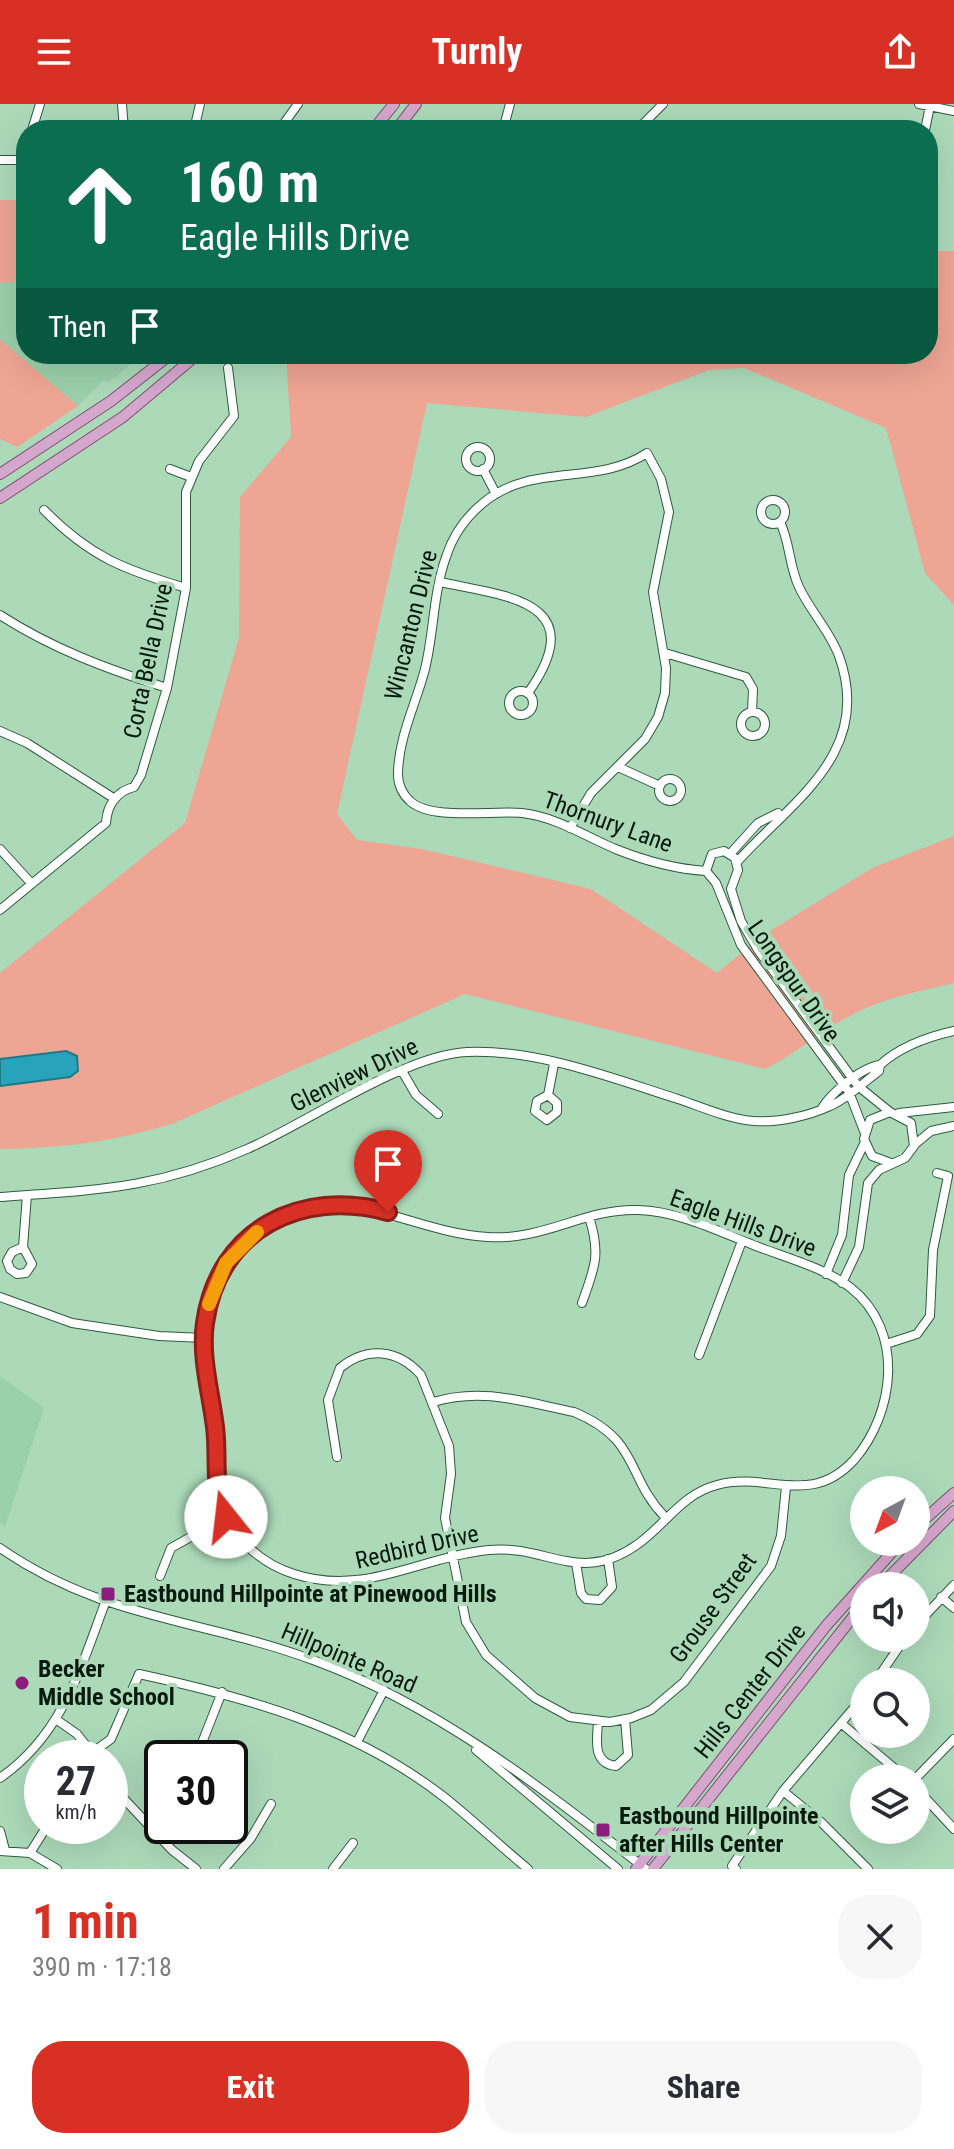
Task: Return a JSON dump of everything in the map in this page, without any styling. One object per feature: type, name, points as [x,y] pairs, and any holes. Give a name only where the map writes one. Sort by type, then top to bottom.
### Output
[{"type":"main road","points":[[381,120],[394,104]]},
{"type":"main road","points":[[404,120],[416,104]]},
{"type":"main road","points":[[0,474],[159,364]]},
{"type":"main road","points":[[0,498],[100,432],[186,364]]},
{"type":"main road","points":[[149,373],[160,387]]},
{"type":"main road","points":[[930,1514],[954,1493]]},
{"type":"main road","points":[[894,1572],[954,1511]]},
{"type":"main road","name":"Hills Center Drive","points":[[640,1867],[817,1637],[889,1556]]},
{"type":"main road","name":"Hills Center Drive","points":[[653,1869],[850,1621]]},
{"type":"street","points":[[647,120],[663,104]]},
{"type":"street","points":[[919,104],[954,111]]},
{"type":"street","points":[[927,120],[930,106]]},
{"type":"street","name":"Corta Bella Drive","points":[[0,910],[106,823],[106,812],[115,799],[122,790],[134,787],[141,775],[167,688],[186,588],[183,508],[191,477],[234,416],[228,368]]},
{"type":"street","name":"Wincanton Drive","points":[[406,797],[398,772],[410,713],[425,669],[446,557],[458,531],[476,509],[496,494],[538,477],[612,471],[647,453],[665,490],[669,512],[653,592],[665,653]]},
{"type":"street","points":[[170,469],[191,477]]},
{"type":"street","points":[[483,469],[496,494]]},
{"type":"street","points":[[44,510],[102,559],[186,588]]},
{"type":"street","points":[[706,871],[712,854],[720,851],[730,854],[737,862],[786,809],[814,785],[832,760],[843,732],[846,701],[839,656],[797,585],[780,522]]},
{"type":"street","points":[[440,582],[523,600],[540,612],[548,631],[548,655],[528,693]]},
{"type":"street","points":[[0,615],[45,643],[96,665],[167,688]]},
{"type":"street","points":[[570,828],[591,793],[638,749],[658,717],[666,681],[665,653],[747,679],[753,689],[752,712]]},
{"type":"street","points":[[0,731],[27,743],[115,799]]},
{"type":"street","points":[[618,767],[660,786]]},
{"type":"street","name":"Thornury Lane","points":[[406,797],[428,811],[523,813],[570,828],[648,860],[706,871]]},
{"type":"street","points":[[730,854],[758,823],[786,809]]},
{"type":"street","points":[[0,849],[31,883]]},
{"type":"street","name":"Longspur Drive","points":[[737,862],[731,889],[748,936],[856,1083],[893,1112]]},
{"type":"street","name":"Longspur Drive","points":[[706,871],[716,883],[728,920],[741,945],[847,1089],[864,1131]]},
{"type":"street","name":"Glenview Drive","points":[[0,1197],[122,1189],[165,1180],[247,1149],[402,1071],[462,1052],[492,1052],[554,1064],[752,1121],[780,1120],[822,1108],[856,1083],[874,1065],[880,1065],[925,1037],[954,1031]]},
{"type":"street","points":[[548,1095],[554,1064]]},
{"type":"street","points":[[402,1071],[416,1095],[438,1114]]},
{"type":"street","points":[[826,1274],[842,1235],[849,1175],[864,1143],[864,1131],[873,1117],[893,1112],[954,1107]]},
{"type":"street","points":[[893,1112],[911,1123],[914,1146]]},
{"type":"street","points":[[842,1283],[859,1247],[865,1188],[874,1174],[905,1158],[931,1131],[954,1126]]},
{"type":"street","points":[[864,1143],[876,1159],[891,1163]]},
{"type":"street","points":[[886,1344],[917,1334],[930,1316],[933,1250],[948,1176],[937,1173]]},
{"type":"street","points":[[23,1247],[27,1195]]},
{"type":"street","name":"Eagle Hills Drive","points":[[204,1338],[212,1293],[226,1263],[246,1240],[272,1220],[298,1209],[328,1203],[361,1205],[484,1237],[544,1233],[612,1211],[658,1212],[742,1241],[842,1283],[867,1305],[886,1344]]},
{"type":"street","points":[[582,1303],[597,1262],[597,1244],[589,1217]]},
{"type":"street","points":[[699,1355],[742,1241]]},
{"type":"street","points":[[0,1297],[72,1323],[204,1338]]},
{"type":"street","name":"Redbird Drive","points":[[204,1338],[216,1436],[215,1485],[226,1517],[238,1537],[273,1565],[333,1583],[374,1580],[407,1567],[493,1549],[576,1563],[608,1559],[638,1544],[687,1498],[715,1485],[744,1481],[786,1487],[822,1483],[838,1474],[863,1447],[886,1396],[889,1370],[886,1344]]},
{"type":"street","name":"Grouse Street","points":[[337,1457],[328,1400],[333,1378],[349,1361],[371,1353],[403,1359],[421,1375],[449,1446],[451,1474],[445,1518],[466,1622],[486,1655],[551,1709],[570,1717],[598,1722],[625,1719],[651,1710],[669,1698],[764,1580],[781,1536],[786,1487]]},
{"type":"street","points":[[433,1402],[461,1393],[481,1394],[574,1412],[589,1418],[618,1441],[629,1455],[653,1505],[665,1517]]},
{"type":"street","points":[[160,1576],[171,1548],[226,1517]]},
{"type":"street","name":"Hillpointe Road","points":[[0,1548],[53,1581],[105,1603],[288,1651],[384,1690],[511,1767],[640,1867]]},
{"type":"street","points":[[576,1563],[581,1593],[586,1599],[600,1600],[612,1587],[608,1559]]},
{"type":"street","points":[[930,1609],[954,1585]]},
{"type":"street","points":[[941,1597],[954,1608]]},
{"type":"street","points":[[0,1778],[38,1745],[57,1720],[83,1667],[105,1603]]},
{"type":"street","points":[[110,1740],[139,1674],[265,1704],[357,1742],[444,1797],[528,1869]]},
{"type":"street","points":[[357,1742],[384,1690]]},
{"type":"street","points":[[203,1740],[222,1692]]},
{"type":"street","points":[[734,1867],[783,1791],[850,1714]]},
{"type":"street","points":[[598,1722],[598,1754],[603,1761],[616,1766],[628,1755],[625,1719]]},
{"type":"street","points":[[57,1720],[82,1740]]},
{"type":"street","points":[[842,1724],[889,1764]]},
{"type":"street","name":"Hillpointe Road","points":[[454,1731],[618,1869]]},
{"type":"street","points":[[930,1764],[954,1739]]},
{"type":"street","points":[[783,1791],[821,1822],[868,1869]]},
{"type":"street","points":[[128,1803],[144,1820]]},
{"type":"street","points":[[930,1803],[954,1829]]},
{"type":"street","points":[[224,1869],[251,1838],[271,1804]]},
{"type":"street","points":[[0,1831],[3,1850],[30,1853],[57,1869]]},
{"type":"street","points":[[333,1869],[353,1843]]},
{"type":"street","points":[[30,1853],[36,1844]]},
{"type":"street","points":[[169,1844],[196,1869]]},
{"type":"shaded area","points":[[0,200],[16,200],[16,282],[0,283]]},
{"type":"shaded area","points":[[938,251],[954,251],[954,605],[925,573],[886,428],[744,368],[709,370],[586,417],[427,403],[337,814],[357,840],[422,849],[591,889],[717,973],[762,936],[872,868],[954,836],[954,983],[900,996],[861,1010],[765,1069],[465,994],[174,1123],[88,1143],[0,1149],[0,973],[185,823],[239,638],[240,497],[291,437],[287,364],[938,364]]},
{"type":"shaded area","points":[[16,282],[16,353],[0,339],[0,283]]},
{"type":"shaded area","points":[[0,339],[16,353],[16,364],[29,364],[78,406],[17,447],[0,439]]},
{"type":"shaded area","points":[[29,364],[131,364],[109,382],[103,381],[78,406]]},
{"type":"shaded area","points":[[0,1376],[44,1408],[5,1527],[0,1523]]},
{"type":"water","points":[[66,1051],[77,1056],[78,1071],[70,1077],[0,1086],[0,1059]]},
{"type":"slow traffic","points":[[209,1304],[226,1263],[257,1232]]},
{"type":"place","name":"Eastbound Hillpointe at Pinewood Hills","points":[[108,1594]]},
{"type":"place","name":"Becker Middle School","points":[[22,1683]]},
{"type":"place","name":"Eastbound Hillpointe after Hills Center","points":[[603,1830]]},
{"type":"route","points":[[226,1517],[215,1485],[216,1436],[204,1338],[212,1293],[226,1263],[246,1240],[272,1220],[298,1209],[328,1203],[361,1205],[388,1212]]}]
